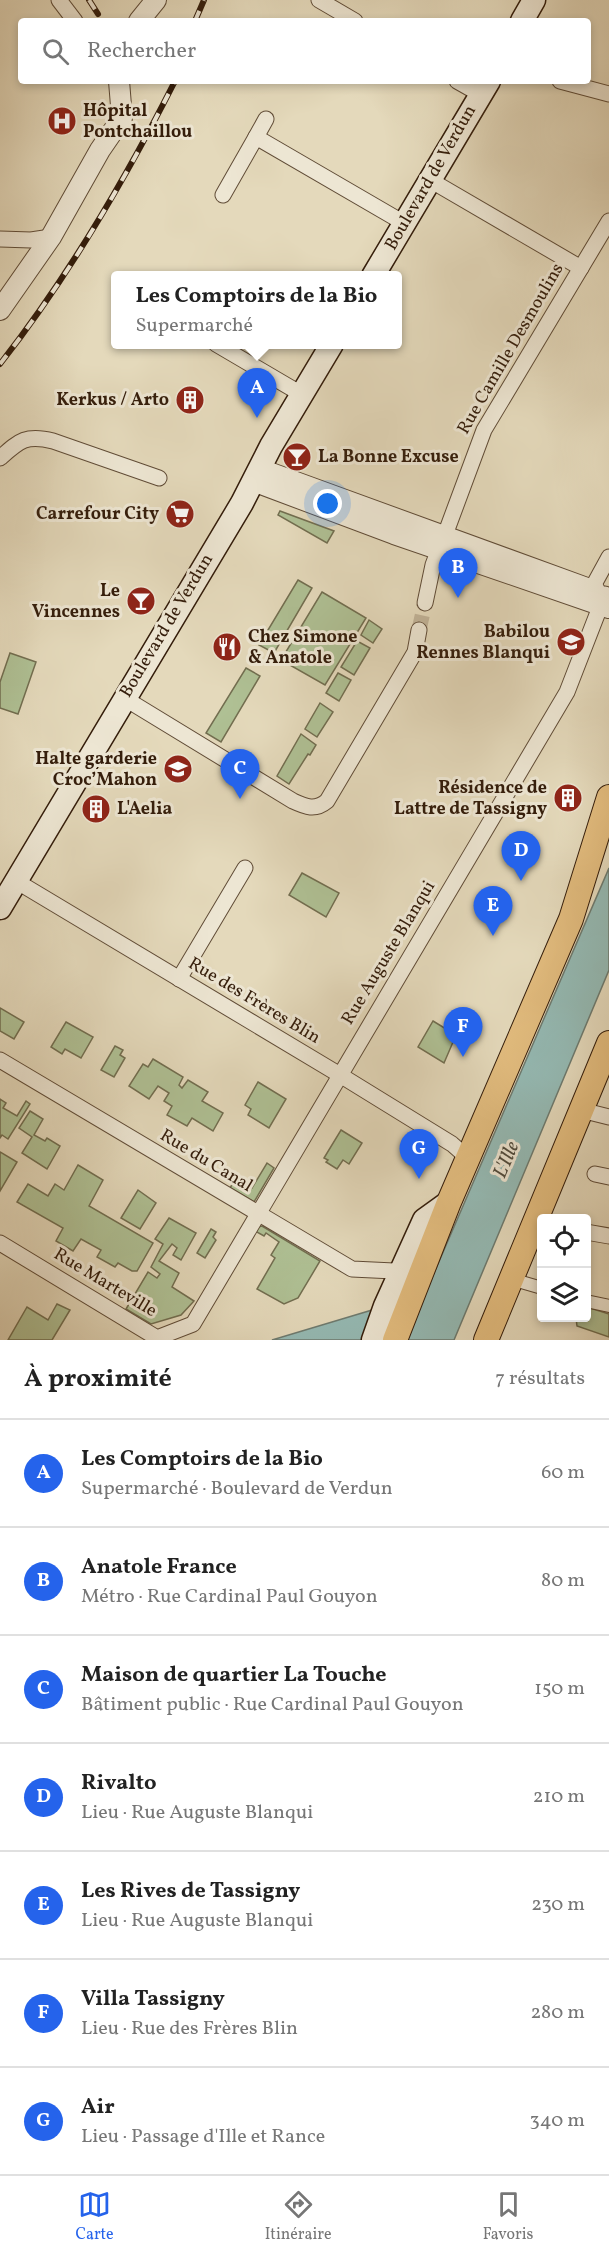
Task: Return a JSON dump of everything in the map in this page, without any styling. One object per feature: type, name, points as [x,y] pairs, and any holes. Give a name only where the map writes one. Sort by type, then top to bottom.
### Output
[{"type":"main road","points":[[524,18],[534,0]]},
{"type":"main road","name":"Boulevard de Verdun","points":[[376,271],[484,88]]},
{"type":"main road","name":"Boulevard de Verdun","points":[[0,908],[271,446],[331,349]]},
{"type":"main road","points":[[395,1340],[449,1202],[571,919],[609,797]]},
{"type":"main road","points":[[541,1214],[609,1043]]},
{"type":"main road","points":[[373,1340],[385,1306],[424,1220],[449,1202]]},
{"type":"main road","points":[[486,1340],[511,1279],[537,1225]]},
{"type":"street","points":[[58,0],[73,18]]},
{"type":"street","points":[[141,18],[156,0]]},
{"type":"street","points":[[320,0],[350,18]]},
{"type":"street","points":[[0,310],[51,237],[100,150],[122,118],[119,84]]},
{"type":"street","points":[[469,84],[484,88]]},
{"type":"street","points":[[571,84],[609,94]]},
{"type":"street","points":[[223,195],[266,119]]},
{"type":"street","points":[[256,137],[404,223]]},
{"type":"street","points":[[430,180],[581,268]]},
{"type":"street","name":"Rue Camille Desmoulins","points":[[425,603],[433,565],[484,430],[609,220]]},
{"type":"street","points":[[0,239],[32,240],[51,237]]},
{"type":"street","points":[[223,349],[303,395]]},
{"type":"street","points":[[0,458],[19,442],[38,438],[53,441],[159,478]]},
{"type":"street","points":[[256,475],[600,599]]},
{"type":"street","name":"Rue Auguste Blanqui","points":[[193,1324],[567,692],[600,599],[609,557]]},
{"type":"street","points":[[124,698],[293,801],[311,808],[320,807],[327,801],[415,652],[419,630]]},
{"type":"street","points":[[179,979],[245,868]]},
{"type":"street","name":"Rue des Frères Blin","points":[[16,882],[340,1074],[452,1144],[469,1159]]},
{"type":"street","name":"Rue du Canal","points":[[0,1060],[352,1269],[400,1273]]},
{"type":"street","points":[[581,1110],[609,1117]]},
{"type":"street","points":[[591,1233],[609,1236]]},
{"type":"street","name":"Rue Marteville","points":[[0,1243],[157,1338],[193,1324]]},
{"type":"street","points":[[511,1279],[537,1287]]},
{"type":"street","points":[[591,1302],[609,1306]]},
{"type":"green space","points":[[280,511],[334,531],[327,543],[278,515]]},
{"type":"green space","points":[[298,580],[312,588],[274,653],[259,645]]},
{"type":"green space","points":[[322,592],[366,618],[325,685],[281,660]]},
{"type":"green space","points":[[369,620],[382,629],[373,643],[361,635]]},
{"type":"green space","points":[[357,641],[370,648],[354,675],[341,667]]},
{"type":"green space","points":[[10,653],[36,662],[18,714],[0,708],[0,682]]},
{"type":"green space","points":[[246,668],[260,676],[221,742],[206,733]]},
{"type":"green space","points":[[338,673],[351,680],[339,701],[326,693]]},
{"type":"green space","points":[[320,703],[333,712],[317,737],[305,729]]},
{"type":"green space","points":[[301,734],[316,745],[289,784],[277,776]]},
{"type":"green space","points":[[302,873],[339,893],[326,917],[289,895]]},
{"type":"green space","points":[[0,1008],[24,1022],[14,1039],[0,1031]]},
{"type":"green space","points":[[433,1021],[456,1035],[444,1063],[418,1047]]},
{"type":"green space","points":[[66,1022],[93,1037],[81,1058],[65,1049],[62,1054],[51,1047]]},
{"type":"green space","points":[[115,1046],[123,1050],[120,1055],[125,1058],[114,1077],[101,1070]]},
{"type":"green space","points":[[153,1059],[183,1077],[179,1085],[182,1088],[188,1080],[208,1092],[202,1101],[223,1113],[213,1131],[192,1118],[187,1126],[167,1115],[172,1106],[164,1101],[169,1093],[158,1086],[149,1099],[129,1086],[143,1064],[148,1067]]},
{"type":"green space","points":[[258,1082],[286,1099],[269,1128],[248,1115],[251,1109],[245,1105]]},
{"type":"green space","points":[[0,1099],[6,1103],[3,1108],[17,1116],[26,1101],[30,1104],[8,1139],[2,1135],[0,1138]]},
{"type":"green space","points":[[30,1111],[43,1119],[34,1135],[45,1141],[47,1138],[60,1146],[47,1169],[22,1153],[32,1137],[19,1128]]},
{"type":"green space","points":[[341,1130],[362,1143],[349,1164],[343,1160],[337,1169],[324,1158]]},
{"type":"green space","points":[[0,1152],[17,1162],[0,1191]]},
{"type":"green space","points":[[267,1163],[274,1168],[254,1202],[230,1188],[236,1178],[252,1188]]},
{"type":"green space","points":[[78,1165],[103,1180],[89,1206],[153,1243],[137,1271],[132,1271],[118,1263],[115,1267],[97,1257],[101,1250],[81,1239],[73,1251],[56,1241],[63,1228],[17,1202],[28,1184],[48,1196],[55,1184],[64,1190]]},
{"type":"green space","points":[[138,1190],[156,1203],[140,1229],[121,1218]]},
{"type":"green space","points":[[169,1218],[196,1233],[181,1260],[173,1255],[177,1248],[172,1244],[159,1261],[179,1273],[172,1287],[194,1301],[181,1315],[151,1324],[126,1309],[148,1272],[157,1278],[160,1274],[151,1267],[163,1244],[155,1239]]},
{"type":"green space","points":[[262,1226],[320,1261],[298,1298],[284,1304],[257,1289],[275,1258],[271,1255],[279,1242],[266,1233],[264,1236],[255,1231]]},
{"type":"green space","points":[[211,1229],[216,1232],[213,1237],[216,1240],[205,1258],[197,1253]]},
{"type":"green space","points":[[57,1304],[70,1310],[52,1340],[8,1340],[27,1307],[48,1320]]},
{"type":"green space","points":[[591,1308],[609,1314],[609,1337],[577,1326],[576,1322],[591,1322]]},
{"type":"water","name":"L'Ille","points":[[609,868],[609,970],[454,1340],[272,1340],[372,1310],[428,1287]]},
{"type":"tunnel","points":[[419,630],[425,603]]},
{"type":"railway","points":[[89,0],[98,14]]},
{"type":"railway","points":[[196,18],[204,0]]},
{"type":"railway","points":[[0,364],[49,297],[95,227],[173,84]]},
{"type":"place","name":"Hôpital Pontchaillou","points":[[62,121]]},
{"type":"place","name":"Kerkus / Arto","points":[[190,400]]},
{"type":"place","name":"Les Comptoirs de la Bio","points":[[257,418]]},
{"type":"place","name":"La Bonne Excuse","points":[[297,457]]},
{"type":"place","name":"Carrefour City","points":[[180,514]]},
{"type":"place","name":"Anatole France","points":[[458,598]]},
{"type":"place","name":"Le Vincennes","points":[[141,601]]},
{"type":"place","name":"Babilou Rennes Blanqui","points":[[571,642]]},
{"type":"place","name":"Chez Simone & Anatole","points":[[227,647]]},
{"type":"place","name":"Halte garderie Croc’Mahon","points":[[178,769]]},
{"type":"place","name":"Résidence de Lattre de Tassigny","points":[[568,798]]},
{"type":"place","name":"Maison de quartier La Touche","points":[[240,799]]},
{"type":"place","name":"L'Aelia","points":[[96,809]]},
{"type":"place","name":"Rivalto","points":[[521,881]]},
{"type":"place","name":"Les Rives de Tassigny","points":[[493,936]]},
{"type":"place","name":"Villa Tassigny","points":[[463,1057]]},
{"type":"place","name":"Air","points":[[419,1179]]}]
